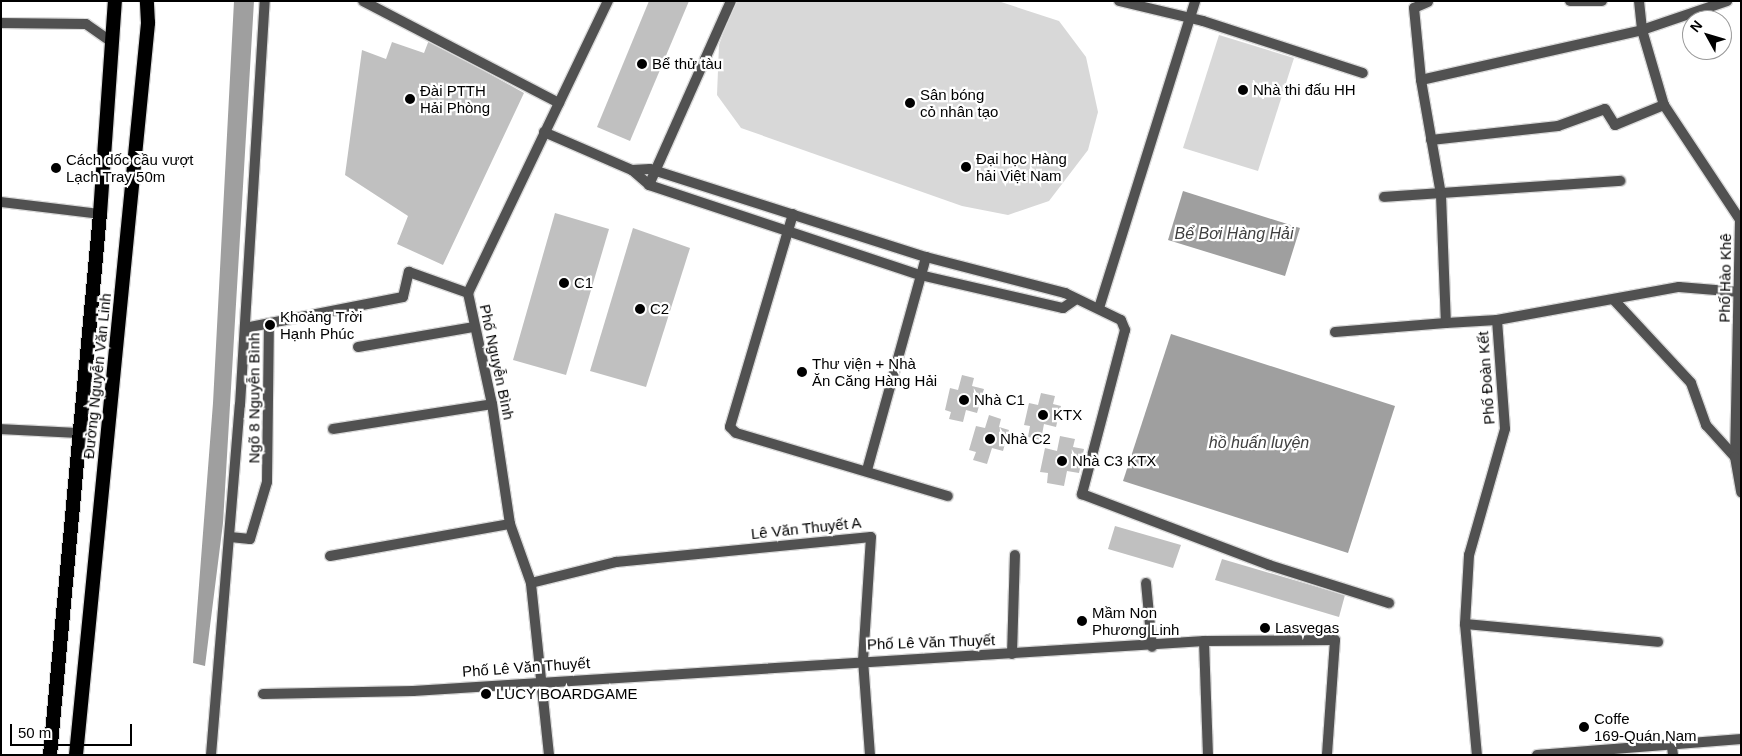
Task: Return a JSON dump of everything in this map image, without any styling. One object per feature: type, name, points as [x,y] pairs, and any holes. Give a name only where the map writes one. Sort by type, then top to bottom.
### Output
[{"type":"highway","name":"Đường Nguyễn Văn Linh","points":[[50,755],[78,433],[100,214],[110,40],[115,1]]},
{"type":"highway","name":"Đường Nguyễn Văn Linh","points":[[76,755],[147,33],[147,1]]},
{"type":"street","points":[[211,755],[230,537],[245,328],[265,1]]},
{"type":"street","points":[[363,1],[559,103]]},
{"type":"street","name":"Phố Nguyễn Bình","points":[[549,755],[544,681],[531,583],[510,524],[492,404],[468,293],[608,1]]},
{"type":"street","points":[[649,185],[731,1]]},
{"type":"street","points":[[1119,1],[1190,18],[1363,73]]},
{"type":"street","points":[[1099,308],[1196,1]]},
{"type":"street","points":[[1570,1],[1602,1]]},
{"type":"street","name":"Phố Hào Khê","points":[[1639,1],[1642,30],[1664,104],[1740,220],[1740,292],[1735,457],[1741,492]]},
{"type":"street","points":[[1422,80],[1642,30],[1727,1]]},
{"type":"street","points":[[1428,2],[1414,8],[1422,80],[1441,195],[1446,323]]},
{"type":"street","points":[[1,23],[86,24],[110,40]]},
{"type":"street","points":[[1432,140],[1558,126],[1605,109],[1615,125],[1664,104]]},
{"type":"street","points":[[544,132],[632,170],[649,185],[920,275],[1063,308],[1074,300]]},
{"type":"street","points":[[632,170],[655,170],[926,257],[1064,293],[1074,300],[1099,308],[1121,320],[1125,330],[1082,494],[1269,565],[1389,603]]},
{"type":"street","points":[[1384,197],[1441,195],[1620,181]]},
{"type":"street","points":[[1,202],[100,214]]},
{"type":"street","points":[[793,214],[730,427],[736,433],[867,470],[948,496]]},
{"type":"street","points":[[867,470],[926,257]]},
{"type":"street","name":"Ngõ 8 Nguyễn Bình","points":[[245,328],[268,324],[322,309],[403,296],[409,272],[468,293]]},
{"type":"street","points":[[1497,320],[1679,287],[1740,292]]},
{"type":"street","points":[[1614,300],[1692,382],[1706,425],[1735,457]]},
{"type":"street","name":"Phố Đoàn Kết","points":[[1335,332],[1497,320],[1504,429],[1469,555],[1465,624],[1477,755]]},
{"type":"street","name":"Ngõ 8 Nguyễn Bình","points":[[230,537],[250,539],[268,482],[268,324]]},
{"type":"street","points":[[358,347],[474,327]]},
{"type":"street","points":[[333,429],[492,404]]},
{"type":"street","points":[[1,429],[78,433]]},
{"type":"street","points":[[330,556],[510,524]]},
{"type":"street","name":"Lê Văn Thuyết A","points":[[531,583],[616,562],[870,536],[863,660],[870,755]]},
{"type":"street","points":[[1012,654],[1015,555]]},
{"type":"street","points":[[1146,583],[1152,647]]},
{"type":"street","points":[[1465,624],[1658,642]]},
{"type":"street","name":"Phố Lê Văn Thuyết","points":[[263,694],[413,691],[863,660],[1152,647],[1204,641],[1335,640],[1327,755]]},
{"type":"street","points":[[1204,641],[1208,755]]},
{"type":"street","points":[[1537,755],[1673,751],[1741,739]]},
{"type":"shaded area","name":"Sân bóng cỏ nhân tạo","points":[[735,1],[998,1],[1059,21],[1086,57],[1098,112],[1088,150],[1049,201],[1008,215],[962,206],[741,128],[717,95],[719,45]]},
{"type":"shaded area","name":"Nhà thi đấu HH","points":[[1219,35],[1294,58],[1258,171],[1183,148]]},
{"type":"water","points":[[234,1],[254,1],[223,523],[205,666],[193,663],[213,403]]},
{"type":"water","name":"Bể Bơi Hàng Hải","points":[[1183,191],[1300,228],[1285,276],[1168,240]]},
{"type":"water","name":"hồ huấn luyện","points":[[1171,334],[1395,406],[1348,553],[1123,481]]},
{"type":"building","name":"Bể thử tàu","points":[[649,1],[689,1],[630,141],[597,127]]},
{"type":"building","name":"Đài PTTH Hải Phòng","points":[[429,40],[524,93],[443,265],[397,244],[408,216],[345,175],[362,50],[386,59],[392,42],[424,53]]},
{"type":"building","name":"C1","points":[[555,213],[609,229],[566,375],[513,360]]},
{"type":"building","name":"C2","points":[[633,228],[690,248],[646,387],[590,371]]},
{"type":"building","name":"Nhà C1","points":[[962,375],[974,378],[972,386],[984,389],[977,413],[966,410],[963,422],[949,419],[951,412],[945,410],[950,388],[958,390]]},
{"type":"building","name":"KTX","points":[[1041,393],[1055,396],[1053,404],[1061,406],[1056,427],[1044,424],[1041,440],[1028,437],[1030,426],[1024,425],[1029,403],[1038,405]]},
{"type":"building","name":"Nhà C2","points":[[989,415],[1001,419],[999,427],[1009,430],[1003,451],[992,448],[987,464],[973,460],[976,452],[969,450],[976,426],[985,428]]},
{"type":"building","name":"Nhà C3 KTX","points":[[1060,436],[1075,439],[1073,447],[1084,449],[1079,473],[1067,471],[1064,486],[1047,483],[1048,473],[1040,472],[1045,448],[1057,451]]},
{"type":"building","points":[[1115,526],[1181,545],[1173,568],[1108,549]]},
{"type":"building","points":[[1222,559],[1345,595],[1339,617],[1215,580]]},
{"type":"place","name":"Bể thử tàu","points":[[642,64]]},
{"type":"place","name":"Nhà thi đấu HH","points":[[1243,90]]},
{"type":"place","name":"Đài PTTH Hải Phòng","points":[[410,99]]},
{"type":"place","name":"Sân bóng cỏ nhân tạo","points":[[910,103]]},
{"type":"place","name":"Đại học Hàng hải Việt Nam","points":[[966,167]]},
{"type":"place","name":"Cách dốc cầu vượt Lạch Tray 50m","points":[[56,168]]},
{"type":"place","name":"C1","points":[[564,283]]},
{"type":"place","name":"C2","points":[[640,309]]},
{"type":"place","name":"Khoảng Trời Hạnh Phúc","points":[[270,325]]},
{"type":"place","name":"Thư viện + Nhà Ăn Căng Hàng Hải","points":[[802,372]]},
{"type":"place","name":"Nhà C1","points":[[964,400]]},
{"type":"place","name":"KTX","points":[[1043,415]]},
{"type":"place","name":"Nhà C2","points":[[990,439]]},
{"type":"place","name":"Nhà C3 KTX","points":[[1062,461]]},
{"type":"place","name":"Mầm Non Phương Linh","points":[[1082,621]]},
{"type":"place","name":"Lasvegas","points":[[1265,628]]},
{"type":"place","name":"LUCY BOARDGAME","points":[[486,694]]},
{"type":"place","name":"Coffe 169-Quán Nam","points":[[1584,727]]}]
